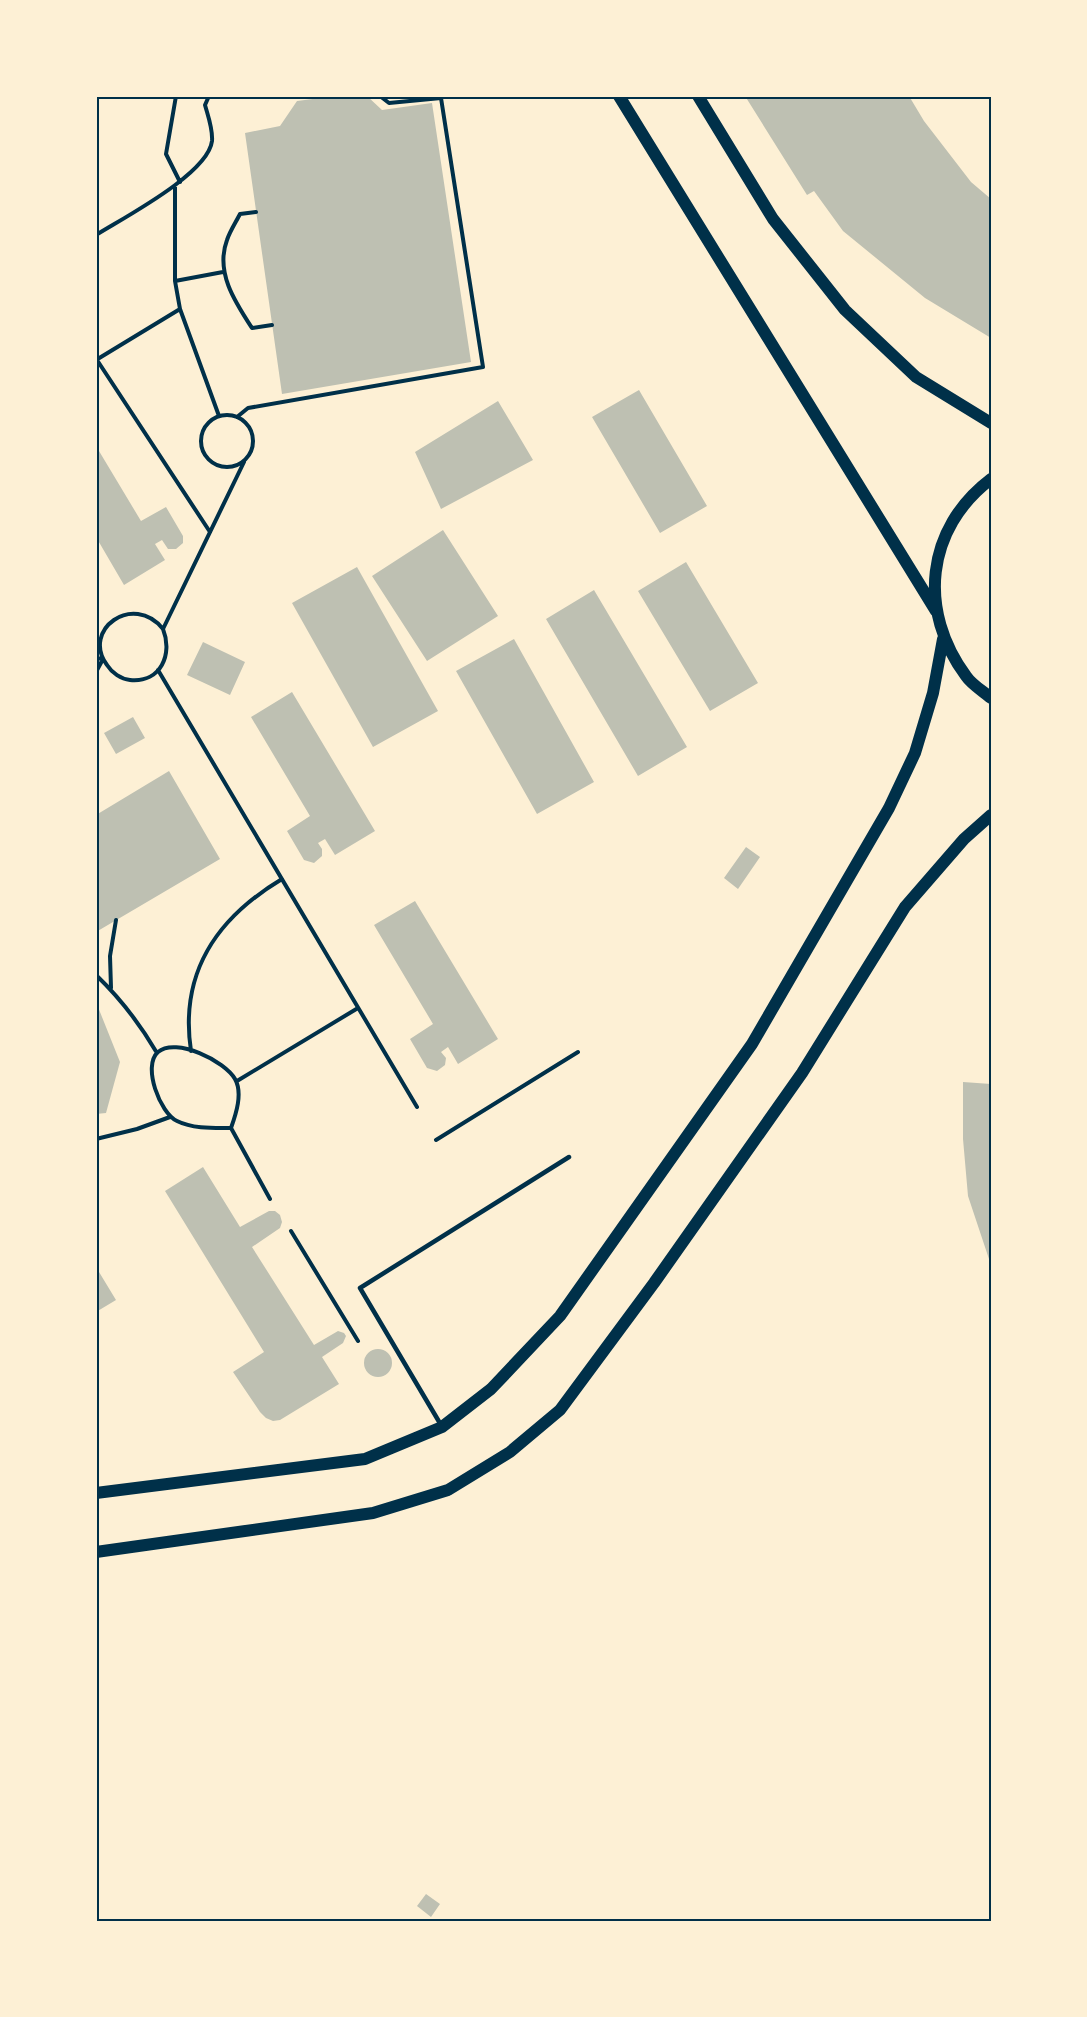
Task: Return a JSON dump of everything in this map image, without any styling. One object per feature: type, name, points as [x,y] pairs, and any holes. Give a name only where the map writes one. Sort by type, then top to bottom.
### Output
[{"type":"main road","points":[[619,96],[936,611]]},
{"type":"main road","points":[[698,96],[773,219],[845,310],[916,377],[991,423]]},
{"type":"main road","points":[[991,479],[973,493],[948,528],[935,568],[936,611],[943,639],[967,678],[991,698]]},
{"type":"main road","points":[[96,1493],[365,1459],[442,1427],[491,1389],[560,1316],[752,1044],[889,808],[915,753],[933,693],[943,639]]},
{"type":"main road","points":[[96,1552],[373,1513],[448,1490],[510,1452],[560,1410],[654,1283],[802,1073],[905,907],[964,839],[991,815]]},
{"type":"lane","points":[[442,1427],[360,1288],[569,1157]]},
{"type":"path","points":[[176,96],[166,154],[180,182]]},
{"type":"path","points":[[96,235],[175,187],[207,156],[212,142],[205,105],[209,96]]},
{"type":"path","points":[[237,417],[248,408],[483,367],[441,98],[389,103],[380,96]]},
{"type":"path","points":[[175,187],[175,281],[180,309],[219,416]]},
{"type":"path","points":[[256,212],[240,214],[226,242],[223,272],[235,303],[252,328],[272,326]]},
{"type":"path","points":[[175,281],[223,272]]},
{"type":"path","points":[[180,309],[97,360],[210,532]]},
{"type":"path","points":[[163,629],[244,462],[250,455],[254,438],[251,429],[237,417],[219,416],[206,425],[202,448],[206,456],[219,466],[236,466],[244,462]]},
{"type":"path","points":[[138,613],[156,621],[163,629],[168,650],[165,661],[149,677],[128,680],[117,675],[103,659],[101,639],[104,630],[119,616],[138,613]]},
{"type":"path","points":[[96,658],[103,659]]},
{"type":"path","points":[[96,672],[103,659]]},
{"type":"path","points":[[158,670],[417,1107]]},
{"type":"path","points":[[191,1051],[188,1030],[189,1009],[200,961],[217,934],[236,912],[258,893],[282,879]]},
{"type":"path","points":[[111,989],[110,956],[116,920]]},
{"type":"path","points":[[96,975],[111,989],[144,1031],[157,1053]]},
{"type":"path","points":[[237,1081],[358,1008]]},
{"type":"path","points":[[231,1128],[204,1128],[177,1121],[165,1111],[152,1079],[152,1062],[157,1053],[164,1049],[180,1047],[204,1054],[229,1071],[237,1081],[238,1107],[231,1128],[270,1199]]},
{"type":"path","points":[[436,1140],[578,1052]]},
{"type":"path","points":[[96,1139],[136,1129],[170,1116]]},
{"type":"path","points":[[291,1231],[358,1341]]},
{"type":"building","points":[[336,96],[367,96],[382,110],[432,103],[471,362],[282,394],[245,133],[280,126],[297,101]]},
{"type":"building","points":[[745,96],[909,96],[924,121],[971,182],[991,199],[991,338],[925,298],[843,231],[814,191],[807,195]]},
{"type":"building","points":[[639,390],[707,506],[660,533],[592,417]]},
{"type":"building","points":[[498,401],[533,460],[441,509],[415,452]]},
{"type":"building","points":[[96,446],[141,521],[166,507],[183,536],[183,543],[176,549],[168,549],[162,540],[155,544],[165,560],[124,585],[96,537]]},
{"type":"building","points":[[443,530],[498,616],[427,661],[372,576]]},
{"type":"building","points":[[686,562],[758,683],[710,711],[638,591]]},
{"type":"building","points":[[357,567],[438,711],[373,747],[292,603]]},
{"type":"building","points":[[594,590],[687,747],[638,776],[546,619]]},
{"type":"building","points":[[514,639],[594,782],[537,814],[456,671]]},
{"type":"building","points":[[203,642],[245,662],[230,695],[187,675]]},
{"type":"building","points":[[292,692],[375,831],[335,855],[325,839],[318,843],[322,849],[322,856],[314,863],[304,860],[287,831],[310,816],[251,717]]},
{"type":"building","points":[[133,717],[145,738],[116,754],[104,733]]},
{"type":"building","points":[[169,771],[220,859],[96,932],[96,815]]},
{"type":"building","points":[[746,847],[760,857],[738,889],[724,878]]},
{"type":"building","points":[[415,901],[498,1039],[458,1064],[448,1047],[441,1052],[446,1058],[445,1065],[437,1071],[427,1068],[410,1039],[433,1024],[374,925]]},
{"type":"building","points":[[96,1007],[98,1007],[120,1062],[106,1113],[96,1114]]},
{"type":"building","points":[[963,1082],[991,1084],[991,1265],[968,1196],[963,1139]]},
{"type":"building","points":[[203,1167],[240,1227],[269,1211],[275,1211],[280,1215],[282,1222],[280,1228],[252,1247],[314,1345],[338,1331],[346,1336],[343,1343],[322,1357],[339,1384],[280,1420],[273,1421],[260,1412],[233,1372],[264,1352],[165,1191]]},
{"type":"building","points":[[96,1267],[116,1300],[96,1312]]},
{"type":"building","points":[[378,1349],[388,1353],[392,1363],[388,1373],[378,1377],[368,1373],[364,1363],[368,1353]]},
{"type":"building","points":[[426,1894],[440,1904],[431,1917],[417,1906]]}]
